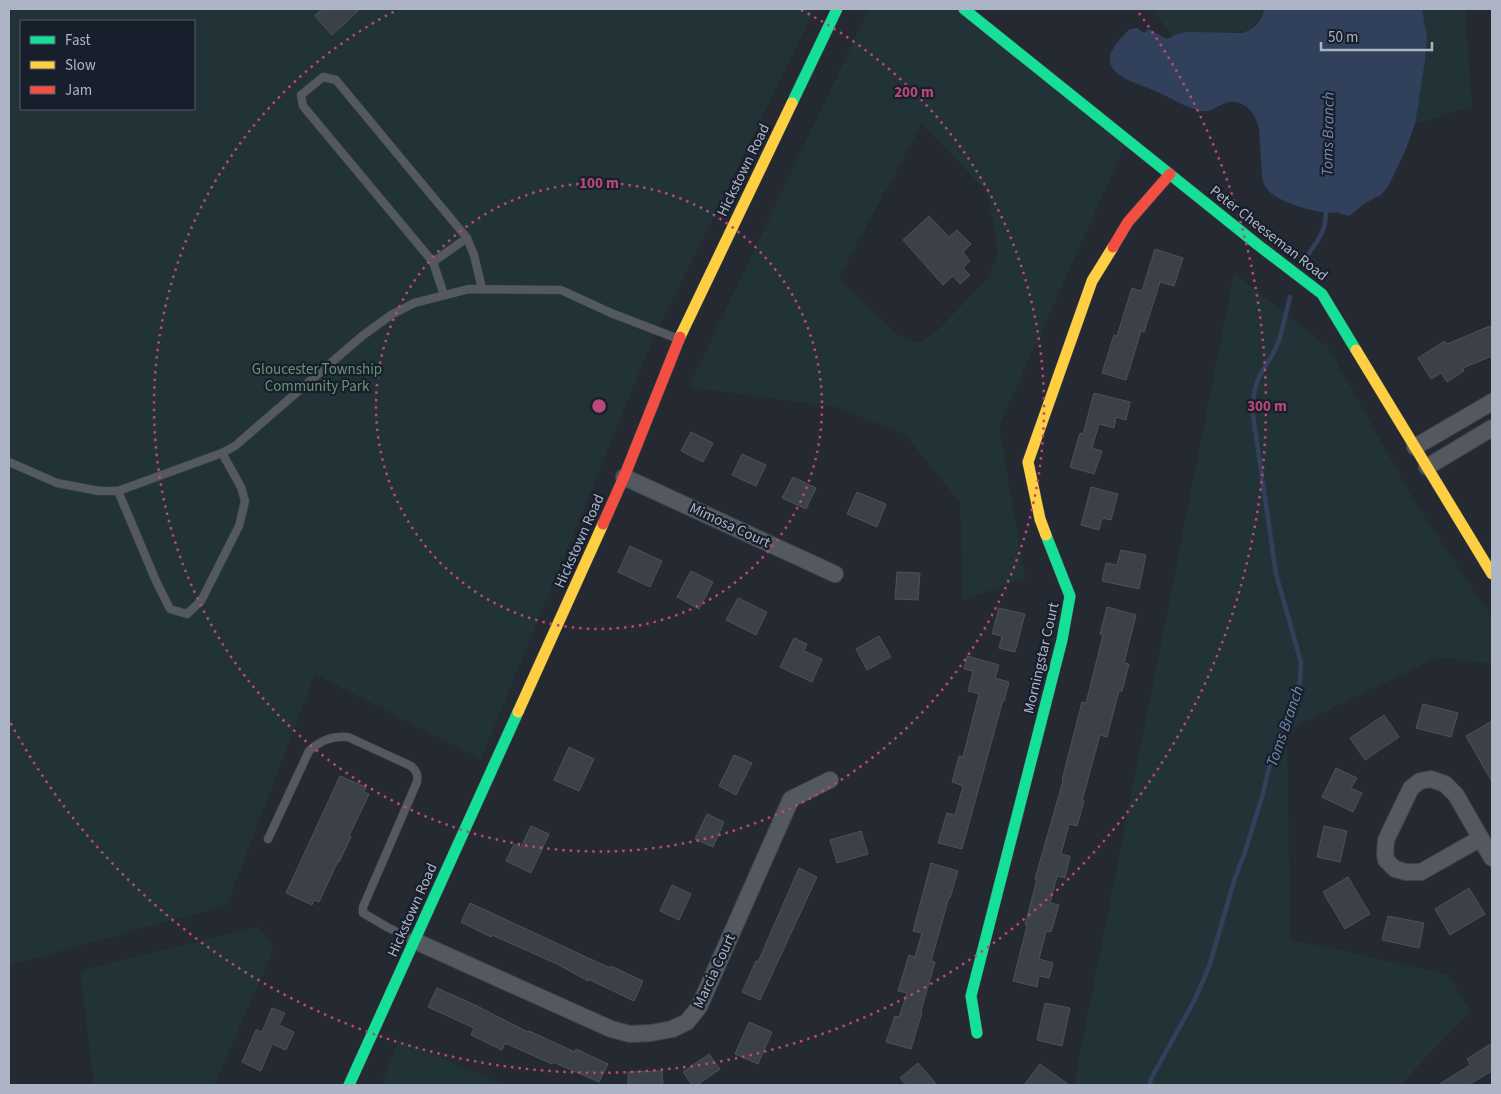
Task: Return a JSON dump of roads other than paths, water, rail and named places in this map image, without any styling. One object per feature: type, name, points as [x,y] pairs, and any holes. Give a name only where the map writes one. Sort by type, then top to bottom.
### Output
[{"type":"street","name":"Hickstown Road","points":[[349,1085],[624,477],[679,338],[837,9]]},
{"type":"street","name":"Peter Cheeseman Road","points":[[964,9],[1258,245],[1322,294],[1492,574]]},
{"type":"street","name":"Morningstar Court","points":[[977,1033],[971,996],[1060,649],[1070,596],[1040,519],[1028,462],[1092,281],[1128,222],[1170,174]]},
{"type":"street","points":[[1415,447],[1492,402]]},
{"type":"street","points":[[1427,467],[1492,428]]},
{"type":"street","name":"Mimosa Court","points":[[624,477],[835,574]]},
{"type":"street","points":[[1481,838],[1421,872],[1406,872],[1394,869],[1386,860],[1384,847],[1386,840],[1411,788],[1420,781],[1431,779],[1445,784],[1456,794],[1481,838],[1492,858]]},
{"type":"street","name":"Marcia Court","points":[[415,941],[611,1029],[630,1034],[651,1033],[672,1028],[687,1022],[699,1008],[791,799],[830,780]]},
{"type":"lane","points":[[444,295],[433,262],[303,106],[302,96],[323,77],[336,80],[467,238],[474,255],[482,289]]},
{"type":"lane","points":[[433,262],[467,238]]},
{"type":"lane","points":[[9,462],[57,484],[118,492],[235,446],[348,348],[391,315],[414,303],[469,289],[561,290],[610,313],[679,338]]},
{"type":"lane","points":[[118,492],[149,565],[170,608],[187,614],[201,601],[239,526],[245,501],[241,487],[222,452]]},
{"type":"lane","points":[[268,839],[309,751],[324,740],[339,736],[348,737],[411,766],[417,772],[417,782],[363,907],[363,913],[415,941]]},
{"type":"water","points":[[1264,9],[1422,9],[1427,38],[1415,124],[1406,149],[1389,185],[1381,195],[1365,203],[1349,216],[1339,212],[1314,211],[1304,208],[1285,201],[1269,191],[1262,176],[1259,129],[1255,117],[1247,107],[1239,103],[1229,102],[1210,110],[1195,110],[1120,75],[1113,69],[1110,62],[1111,53],[1117,43],[1130,29],[1137,28],[1144,33],[1149,29],[1167,39],[1180,33],[1189,32],[1242,33],[1250,30],[1257,24],[1262,17]]},
{"type":"waterway","name":"Toms Branch","points":[[1308,255],[1322,233],[1326,207]]},
{"type":"waterway","name":"Toms Branch","points":[[1149,1085],[1194,1001],[1209,967],[1235,878],[1262,797],[1273,752],[1298,690],[1300,680],[1301,662],[1276,574],[1252,408],[1255,388],[1260,375],[1280,338],[1290,297]]},
{"type":"park label","name":"Gloucester Township Community Park","points":[[317,378]]}]
